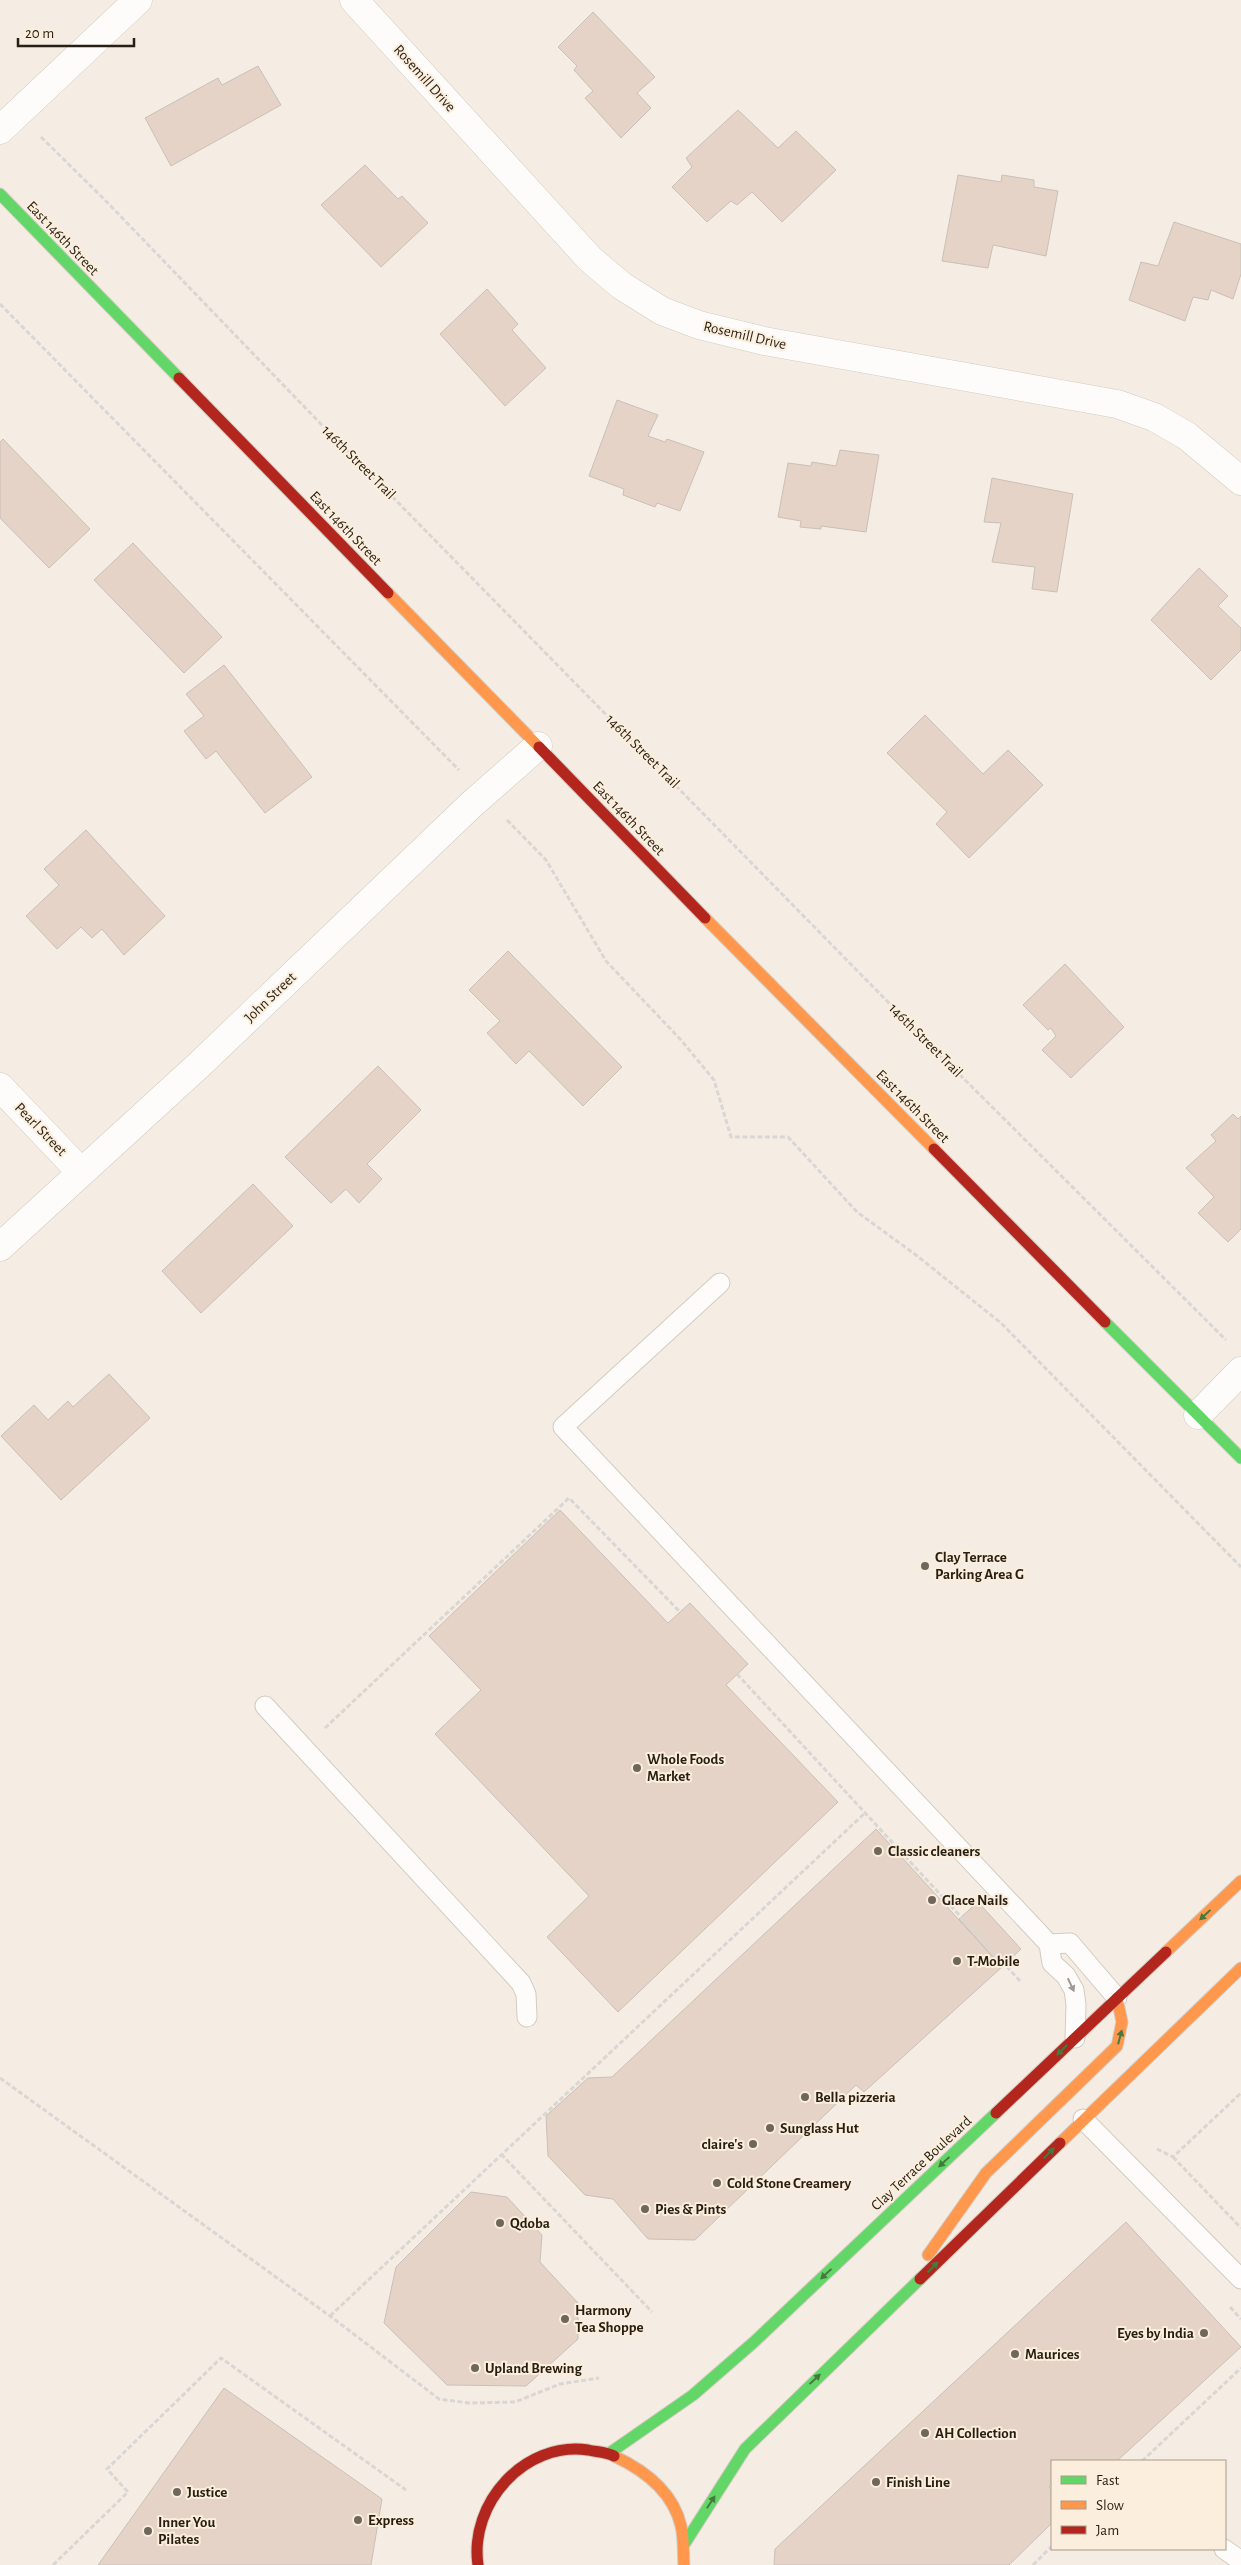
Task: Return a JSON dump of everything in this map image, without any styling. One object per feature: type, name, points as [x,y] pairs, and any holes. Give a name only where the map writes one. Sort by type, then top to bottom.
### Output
[{"type":"street","points":[[0,130],[138,0]]},
{"type":"street","name":"Rosemill Drive","points":[[354,0],[590,258],[622,286],[662,311],[699,325],[764,341],[1117,404],[1154,417],[1187,436],[1241,481]]},
{"type":"street","name":"East 146th Street","points":[[0,194],[753,967],[1241,1458]]},
{"type":"street","name":"John Street","points":[[0,1248],[200,1064],[472,804],[538,746]]},
{"type":"street","name":"Pearl Street","points":[[0,1087],[81,1172]]},
{"type":"street","points":[[1198,1414],[1241,1372]]},
{"type":"street","name":"Clay Terrace Boulevard","points":[[611,2452],[693,2396],[754,2342],[1241,1881]]},
{"type":"street","points":[[685,2543],[745,2449],[807,2386],[887,2313],[1241,1968]]},
{"type":"street","points":[[887,2313],[986,2173],[1117,2046],[1123,2024],[1122,2008],[1117,1998]]},
{"type":"street","points":[[477,2563],[477,2540],[482,2518],[492,2497],[506,2480],[523,2465],[543,2454],[565,2449],[588,2448],[611,2452],[634,2462],[654,2478],[669,2497],[680,2519],[685,2543],[684,2565]]},
{"type":"lane","points":[[720,1283],[563,1427],[1049,1944],[1052,1963],[1066,1976],[1074,1990],[1076,2005],[1075,2038]]},
{"type":"lane","points":[[264,1706],[521,1983],[526,1994],[527,2017]]},
{"type":"lane","points":[[1049,1944],[1070,1943],[1117,1998]]},
{"type":"lane","points":[[1083,2120],[1241,2279]]},
{"type":"lane","points":[[1225,2550],[1241,2561]]},
{"type":"path","name":"146th Street Trail","points":[[47,144],[103,198],[319,422],[936,1051],[1227,1342]]},
{"type":"path","points":[[0,304],[450,759]]},
{"type":"path","points":[[510,822],[546,860],[606,961],[681,1040],[714,1080],[731,1137],[788,1137],[857,1212],[916,1255],[1002,1323],[1241,1567]]},
{"type":"path","points":[[303,1748],[569,1498],[680,1612]]},
{"type":"path","points":[[737,1674],[1021,1982]]},
{"type":"path","points":[[330,2316],[865,1813]]},
{"type":"path","points":[[0,2078],[330,2316],[439,2399],[469,2403],[515,2402],[560,2384],[599,2378]]},
{"type":"path","points":[[1173,2157],[1241,2092]]},
{"type":"path","points":[[1154,2148],[1173,2157],[1241,2228]]},
{"type":"path","points":[[501,2154],[652,2312]]},
{"type":"path","points":[[53,2565],[128,2492],[107,2469],[221,2358],[406,2490]]},
{"type":"path","points":[[1143,2460],[1241,2368]]},
{"type":"path","points":[[1033,2565],[1051,2547]]},
{"type":"building","points":[[593,12],[655,77],[637,93],[651,108],[621,138],[585,98],[593,91],[574,70],[577,66],[558,47]]},
{"type":"building","points":[[258,66],[281,105],[171,166],[145,118],[218,78],[222,85]]},
{"type":"building","points":[[738,110],[778,148],[796,131],[836,170],[782,222],[752,192],[737,205],[731,201],[707,222],[672,187],[692,167],[686,158]]},
{"type":"building","points":[[365,165],[398,199],[402,196],[428,223],[381,267],[321,205]]},
{"type":"building","points":[[958,175],[1001,182],[1002,175],[1034,180],[1034,187],[1058,191],[1046,256],[993,245],[988,268],[942,261]]},
{"type":"building","points":[[1174,222],[1241,244],[1241,274],[1233,299],[1211,290],[1208,300],[1193,297],[1185,321],[1129,300],[1141,262],[1158,266]]},
{"type":"building","points":[[487,289],[518,324],[512,330],[546,368],[505,406],[440,334]]},
{"type":"building","points":[[617,400],[658,415],[648,436],[665,442],[667,439],[704,452],[680,511],[657,503],[655,507],[623,495],[624,489],[589,476]]},
{"type":"building","points":[[3,439],[90,529],[49,568],[0,518],[0,442]]},
{"type":"building","points":[[840,450],[879,455],[866,532],[821,526],[821,529],[800,527],[801,521],[778,517],[788,463],[811,466],[812,462],[836,466]]},
{"type":"building","points":[[992,478],[1073,494],[1057,592],[1032,589],[1035,567],[992,562],[1001,523],[984,522]]},
{"type":"building","points":[[133,543],[222,637],[184,673],[94,580]]},
{"type":"building","points":[[1199,568],[1228,596],[1218,606],[1241,628],[1241,650],[1211,680],[1151,620]]},
{"type":"building","points":[[224,665],[312,777],[265,813],[216,751],[206,759],[184,731],[204,716],[186,694]]},
{"type":"building","points":[[925,715],[983,774],[1008,750],[1043,785],[969,858],[936,824],[947,812],[887,753]]},
{"type":"building","points":[[86,830],[165,916],[124,955],[102,929],[92,938],[81,927],[57,949],[26,916],[59,885],[44,869]]},
{"type":"building","points":[[508,951],[622,1067],[583,1106],[529,1051],[516,1064],[487,1033],[500,1021],[469,990]]},
{"type":"building","points":[[1065,964],[1124,1027],[1071,1078],[1042,1050],[1056,1036],[1051,1028],[1048,1030],[1023,1005]]},
{"type":"building","points":[[378,1066],[421,1110],[367,1164],[382,1179],[359,1203],[346,1189],[331,1203],[285,1157]]},
{"type":"building","points":[[1233,1114],[1238,1119],[1241,1116],[1241,1229],[1228,1242],[1198,1213],[1214,1197],[1186,1168],[1216,1141],[1211,1135]]},
{"type":"building","points":[[253,1184],[293,1226],[201,1313],[162,1271]]},
{"type":"building","points":[[109,1374],[150,1418],[61,1500],[1,1436],[34,1405],[48,1420],[68,1401],[73,1407]]},
{"type":"building","name":"Whole Foods Market","points":[[560,1510],[668,1623],[690,1603],[748,1664],[726,1685],[838,1802],[618,2012],[547,1937],[589,1896],[435,1734],[481,1690],[429,1636]]},
{"type":"building","points":[[876,1829],[1002,1967],[864,2092],[856,2085],[695,2240],[648,2239],[613,2199],[585,2195],[548,2156],[546,2116],[588,2078],[612,2077]]},
{"type":"building","points":[[978,1902],[1021,1949],[1002,1967],[959,1919]]},
{"type":"building","points":[[471,2192],[507,2197],[542,2235],[540,2262],[578,2303],[578,2339],[526,2386],[447,2385],[384,2323],[396,2267]]},
{"type":"building","points":[[1126,2222],[1241,2347],[1118,2460],[1051,2460],[1051,2485],[1049,2487],[1051,2489],[1051,2524],[1009,2565],[774,2565],[775,2549]]},
{"type":"building","points":[[224,2388],[382,2499],[371,2565],[98,2565]]},
{"type":"traffic: fast","points":[[0,194],[179,378]]},
{"type":"traffic: fast","points":[[1105,1322],[1241,1458]]},
{"type":"traffic: fast","points":[[611,2452],[693,2395],[754,2342],[996,2113]]},
{"type":"traffic: fast","points":[[685,2543],[745,2449],[920,2279]]},
{"type":"traffic: slow","points":[[388,593],[539,747]]},
{"type":"traffic: slow","points":[[705,918],[934,1149]]},
{"type":"traffic: slow","points":[[1166,1952],[1241,1881]]},
{"type":"traffic: slow","points":[[1060,2143],[1241,1968]]},
{"type":"traffic: slow","points":[[928,2255],[986,2173],[1117,2046],[1122,2022],[1117,1998]]},
{"type":"traffic: slow","points":[[614,2456],[636,2468],[656,2483],[671,2502],[682,2531],[684,2565]]},
{"type":"traffic: jam","points":[[179,378],[388,593]]},
{"type":"traffic: jam","points":[[539,747],[705,918]]},
{"type":"traffic: jam","points":[[934,1149],[1105,1322]]},
{"type":"traffic: jam","points":[[996,2113],[1166,1952]]},
{"type":"traffic: jam","points":[[920,2279],[1060,2143]]},
{"type":"traffic: jam","points":[[478,2565],[478,2542],[483,2520],[492,2499],[506,2481],[523,2466],[543,2455],[565,2450],[588,2450],[614,2456]]},
{"type":"place","name":"Clay Terrace Parking Area G","points":[[925,1566]]},
{"type":"place","name":"Whole Foods Market","points":[[637,1768]]},
{"type":"place","name":"Classic cleaners","points":[[878,1851]]},
{"type":"place","name":"Glace Nails","points":[[932,1900]]},
{"type":"place","name":"T-Mobile","points":[[957,1961]]},
{"type":"place","name":"Bella pizzeria","points":[[805,2097]]},
{"type":"place","name":"Sunglass Hut","points":[[770,2128]]},
{"type":"place","name":"claire's","points":[[753,2144]]},
{"type":"place","name":"Cold Stone Creamery","points":[[717,2183]]},
{"type":"place","name":"Pies & Pints","points":[[645,2209]]},
{"type":"place","name":"Qdoba","points":[[500,2223]]},
{"type":"place","name":"Harmony Tea Shoppe","points":[[565,2319]]},
{"type":"place","name":"Eyes by India","points":[[1204,2333]]},
{"type":"place","name":"Maurices","points":[[1015,2354]]},
{"type":"place","name":"Upland Brewing","points":[[475,2368]]},
{"type":"place","name":"AH Collection","points":[[925,2433]]},
{"type":"place","name":"Finish Line","points":[[876,2482]]},
{"type":"place","name":"Justice","points":[[177,2492]]},
{"type":"place","name":"Express","points":[[358,2520]]},
{"type":"place","name":"Inner You Pilates","points":[[148,2531]]}]
